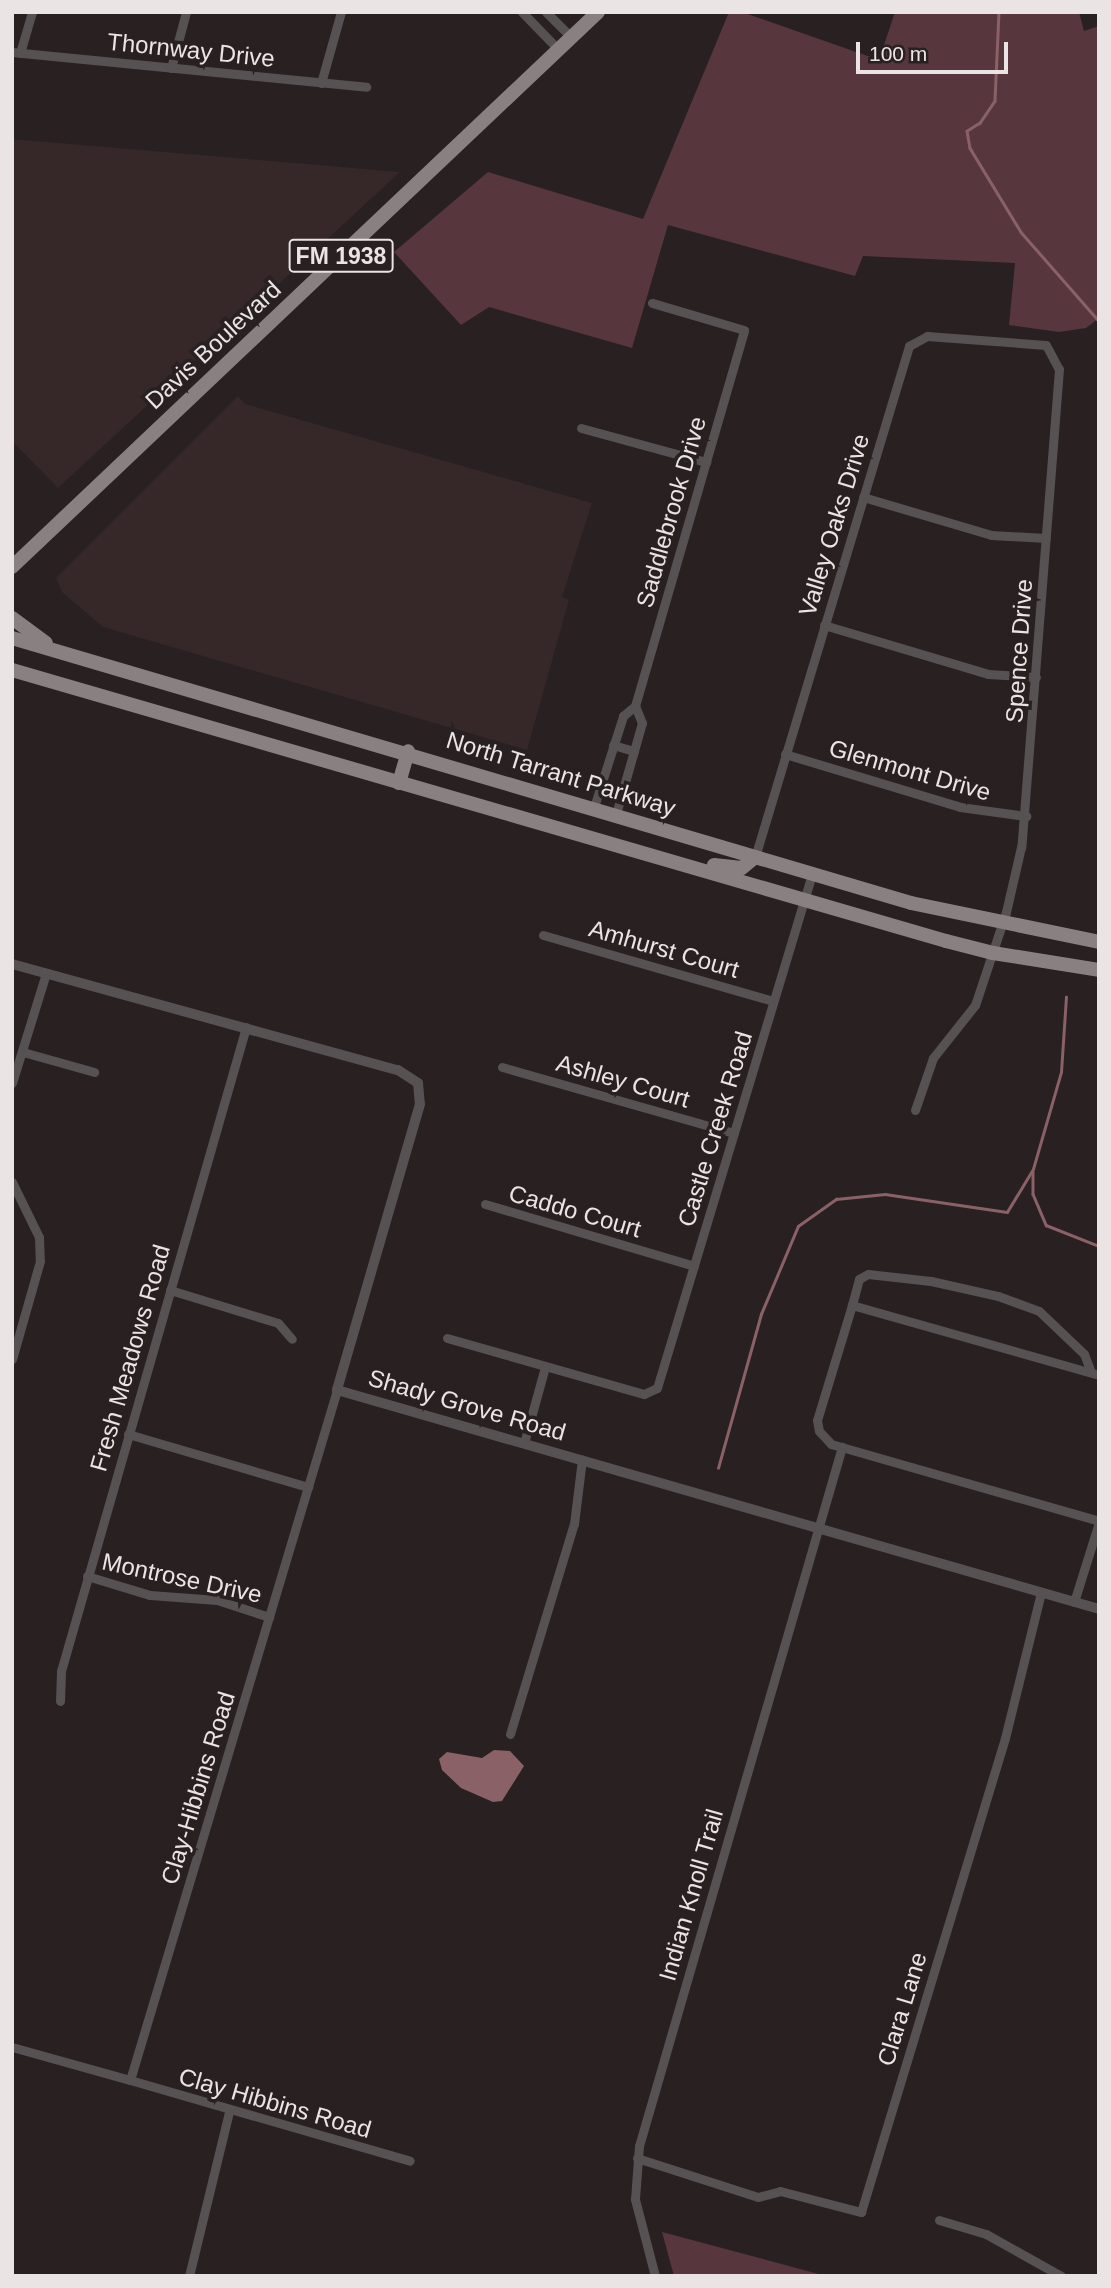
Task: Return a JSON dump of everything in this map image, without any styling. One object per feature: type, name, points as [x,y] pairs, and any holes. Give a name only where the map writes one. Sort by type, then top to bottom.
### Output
[{"type":"main road","name":"Davis Boulevard","points":[[12,567],[598,12]]},
{"type":"main road","points":[[12,618],[59,652]]},
{"type":"main road","name":"North Tarrant Parkway","points":[[12,638],[408,751],[813,874],[1002,925],[1099,942]]},
{"type":"main road","points":[[12,670],[993,954],[1099,970]]},
{"type":"main road","points":[[399,783],[408,751]]},
{"type":"main road","points":[[648,854],[691,858],[731,869],[750,865],[755,857]]},
{"type":"street","points":[[16,53],[32,12]]},
{"type":"street","points":[[171,68],[186,12]]},
{"type":"street","points":[[321,83],[341,12]]},
{"type":"street","points":[[522,12],[558,49]]},
{"type":"street","points":[[546,12],[571,37]]},
{"type":"street","name":"Thornway Drive","points":[[16,53],[366,87]]},
{"type":"street","name":"Saddlebrook Drive","points":[[594,807],[623,716],[635,706],[744,330],[652,303]]},
{"type":"street","name":"Valley Oaks Drive","points":[[755,857],[909,346],[916,338],[1040,343],[1051,349]]},
{"type":"street","name":"Spence Drive","points":[[915,1110],[933,1058],[975,1005],[1002,925],[1026,816],[1059,369],[1051,349]]},
{"type":"street","points":[[581,428],[706,462]]},
{"type":"street","points":[[863,497],[991,535],[1046,538]]},
{"type":"street","points":[[824,625],[988,674],[1036,677]]},
{"type":"street","name":"Saddlebrook Drive","points":[[616,814],[642,723],[635,706]]},
{"type":"street","points":[[613,745],[634,751]]},
{"type":"street","name":"Glenmont Drive","points":[[785,754],[960,807],[1026,816]]},
{"type":"street","name":"Castle Creek Road","points":[[545,1367],[651,1394],[660,1383],[813,874]]},
{"type":"street","name":"Amhurst Court","points":[[543,935],[773,1001]]},
{"type":"street","name":"Shady Grove Road","points":[[12,964],[411,1075],[421,1092],[337,1390],[1099,1609]]},
{"type":"street","points":[[12,1083],[46,973]]},
{"type":"street","name":"Fresh Meadows Road","points":[[60,1701],[61,1671],[87,1576],[246,1027]]},
{"type":"street","points":[[23,1052],[94,1072]]},
{"type":"street","name":"Ashley Court","points":[[502,1067],[734,1133]]},
{"type":"street","points":[[12,1182],[39,1237],[36,1283],[16,1330],[12,1359]]},
{"type":"street","name":"Caddo Court","points":[[485,1204],[694,1266]]},
{"type":"street","points":[[1074,1602],[1099,1521],[842,1447],[826,1439],[817,1420],[859,1279],[868,1274],[930,1281],[998,1296],[1039,1311],[1062,1330],[1084,1354],[1095,1374]]},
{"type":"street","points":[[170,1290],[278,1323],[292,1339]]},
{"type":"street","points":[[852,1305],[1095,1374]]},
{"type":"street","points":[[447,1338],[545,1367],[524,1443]]},
{"type":"street","name":"Clay-Hibbins Road","points":[[130,2080],[337,1390]]},
{"type":"street","points":[[128,1434],[308,1487]]},
{"type":"street","name":"Indian Knoll Trail","points":[[655,2276],[637,2213],[637,2158],[842,1447]]},
{"type":"street","points":[[510,1734],[573,1524],[582,1459]]},
{"type":"street","name":"Montrose Drive","points":[[87,1576],[150,1595],[217,1600],[269,1617]]},
{"type":"street","name":"Clara Lane","points":[[637,2158],[758,2197],[780,2191],[861,2212],[1005,1738],[1041,1592]]},
{"type":"street","points":[[12,2047],[130,2080]]},
{"type":"street","name":"Clay Hibbins Road","points":[[130,2080],[229,2112],[410,2161]]},
{"type":"street","points":[[189,2276],[229,2112]]},
{"type":"street","points":[[939,2220],[986,2234],[1061,2276]]},
{"type":"shaded area","points":[[729,12],[742,12],[879,60],[895,12],[1079,12],[1084,31],[1099,26],[1099,318],[1086,328],[1059,332],[1009,325],[1015,263],[863,256],[855,276],[668,225],[632,348],[489,307],[461,325],[394,252],[488,172],[643,219]]},
{"type":"shaded area","points":[[12,139],[400,172],[58,488],[12,441]]},
{"type":"shaded area","points":[[238,396],[245,404],[592,503],[562,597],[569,600],[527,750],[103,627],[62,592],[56,578]]},
{"type":"shaded area","points":[[494,1750],[510,1751],[524,1766],[502,1801],[493,1802],[461,1788],[442,1770],[439,1759],[447,1752],[482,1758]]},
{"type":"shaded area","points":[[662,2232],[826,2276],[674,2276]]},
{"type":"waterway","points":[[999,12],[995,101],[980,123],[967,131],[970,148],[1021,232],[1099,321]]},
{"type":"waterway","points":[[718,1468],[761,1314],[798,1226],[836,1199],[885,1194],[1007,1212],[1033,1169],[1061,1072],[1066,997]]},
{"type":"waterway","points":[[1033,1172],[1033,1194],[1046,1225],[1099,1246]]}]
